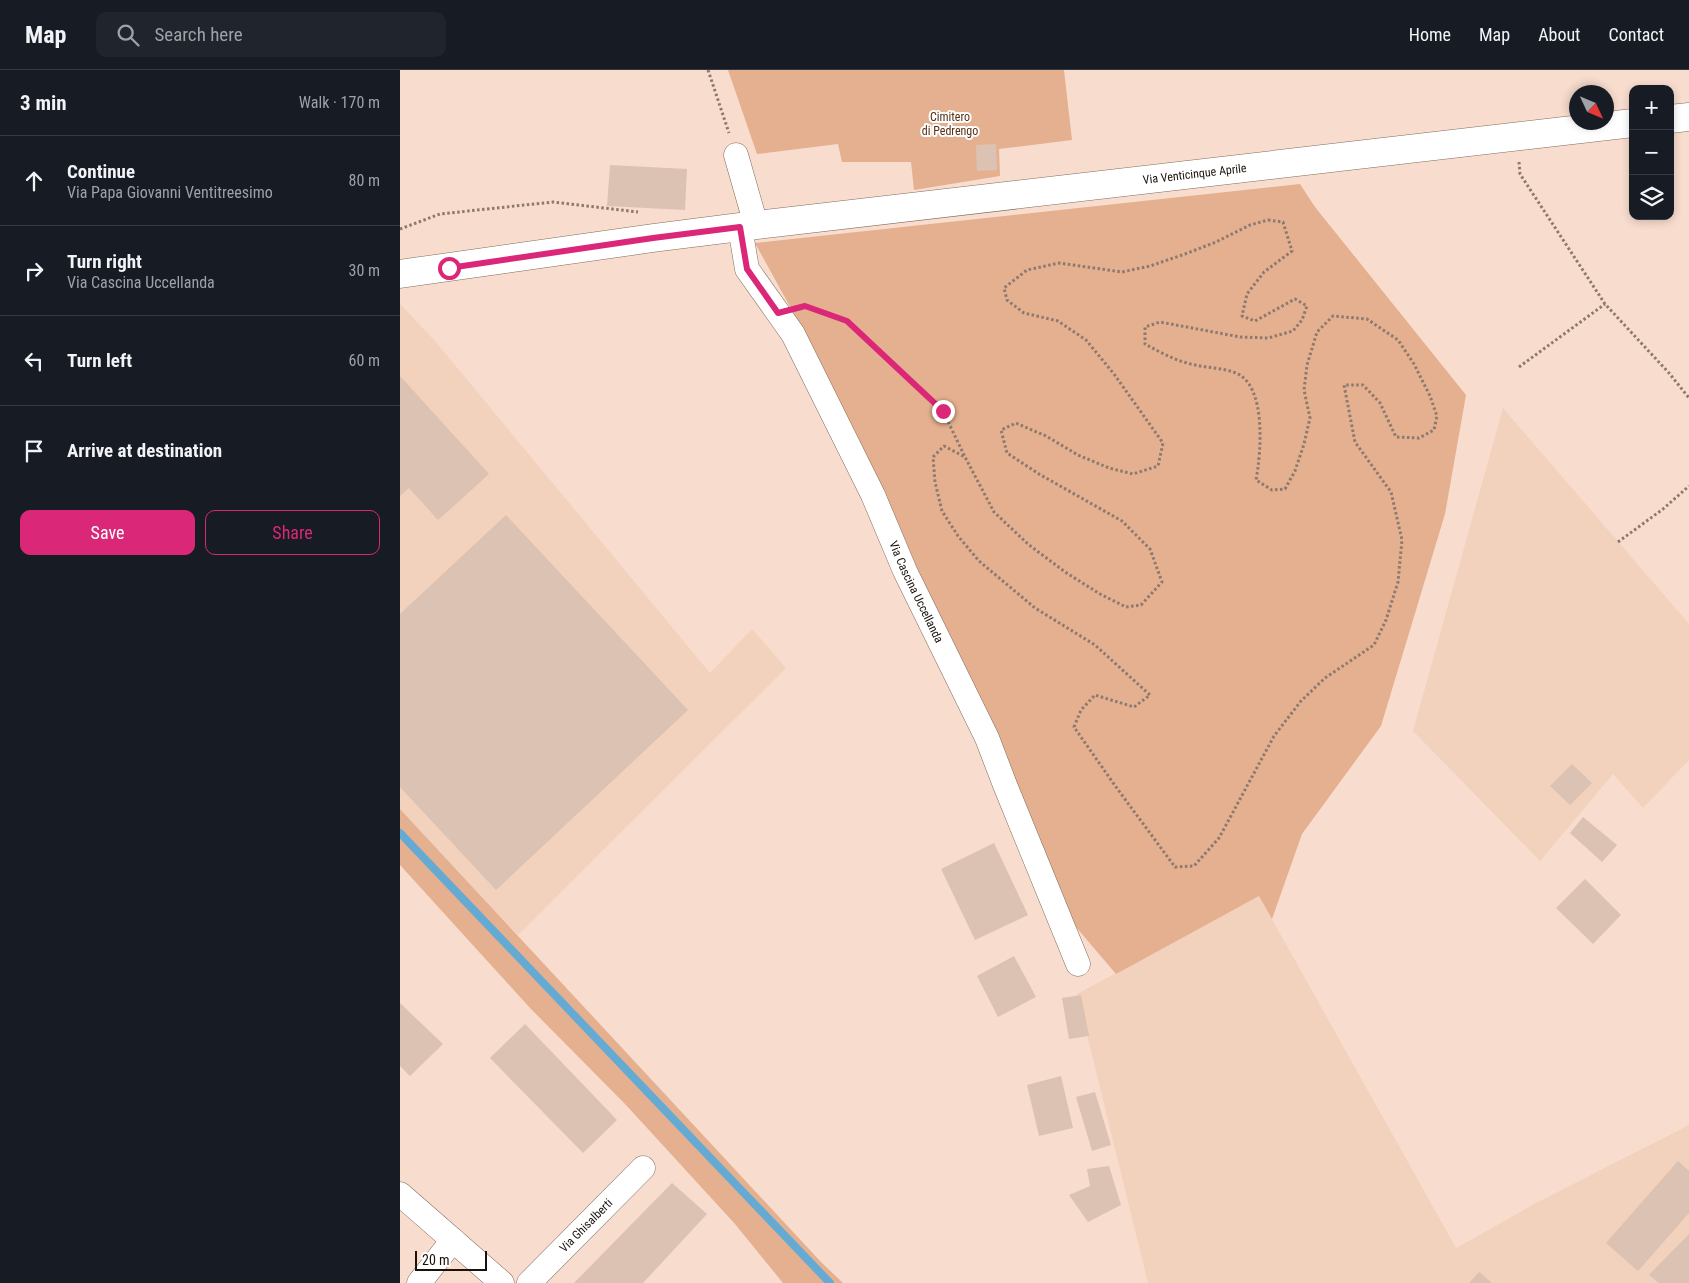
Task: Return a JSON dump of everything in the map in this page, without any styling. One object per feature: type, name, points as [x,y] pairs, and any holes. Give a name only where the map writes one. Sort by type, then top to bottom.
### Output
[{"type":"street","points":[[1674,119],[1689,117]]},
{"type":"street","name":"Via Venticinque Aprile","points":[[400,274],[748,226],[1629,123]]},
{"type":"street","name":"Via Cascina Uccellanda","points":[[736,155],[748,226],[747,269],[793,334],[874,495],[905,571],[987,738],[1004,785],[1078,964]]},
{"type":"street","name":"Via Ghisalberti","points":[[529,1283],[643,1168]]},
{"type":"street","points":[[400,1194],[502,1283]]},
{"type":"street","points":[[419,1283],[453,1240]]},
{"type":"path","points":[[708,70],[736,155]]},
{"type":"path","points":[[1520,174],[1606,304],[1669,373],[1689,398]]},
{"type":"path","points":[[400,229],[440,214],[553,202],[641,212]]},
{"type":"path","points":[[778,313],[805,306],[847,321],[943,411],[994,512],[1029,545],[1065,572],[1100,594],[1126,607],[1141,605],[1162,582],[1150,549],[1122,521],[1039,474],[1007,453],[1001,430],[1016,423],[1046,436],[1078,455],[1109,468],[1133,474],[1158,466],[1163,443],[1114,374],[1086,340],[1058,322],[1024,312],[1007,300],[1004,288],[1027,270],[1058,263],[1122,272],[1150,266],[1185,254],[1216,242],[1250,225],[1268,220],[1283,222],[1292,251],[1264,272],[1247,294],[1242,316],[1256,321],[1295,299],[1307,306],[1302,320],[1293,331],[1268,338],[1240,337],[1160,322],[1144,327],[1145,344],[1187,364],[1219,368],[1238,374],[1252,388],[1261,424],[1260,461],[1256,480],[1272,490],[1286,489],[1295,471],[1310,418],[1304,390],[1307,365],[1317,332],[1333,316],[1367,318],[1398,340],[1414,364],[1430,396],[1437,416],[1434,430],[1419,438],[1396,437],[1380,403],[1362,385],[1344,384],[1355,442],[1391,492],[1402,540],[1398,582],[1386,620],[1374,645],[1324,678],[1301,702],[1274,736],[1218,838],[1194,866],[1175,867],[1074,727],[1081,710],[1095,695],[1134,707],[1150,695],[1095,645],[1034,608],[979,561],[958,536],[942,511],[935,482],[933,457],[944,446],[965,457]]},
{"type":"path","points":[[1519,367],[1606,304]]},
{"type":"path","points":[[1618,542],[1663,509],[1689,486]]},
{"type":"shaded area","points":[[400,304],[435,341],[710,673],[752,629],[786,668],[518,935],[400,809]]},
{"type":"shaded area","points":[[1503,408],[1689,624],[1689,760],[1643,808],[1613,774],[1540,861],[1413,731]]},
{"type":"shaded area","points":[[1259,896],[1456,1248],[1538,1202],[1689,1125],[1689,1283],[1148,1283],[1077,994]]},
{"type":"green space","name":"Cimitero di Pedrengo","points":[[728,70],[1064,70],[1072,140],[999,149],[1000,176],[914,190],[911,162],[842,162],[838,144],[757,154]]},
{"type":"green space","points":[[1300,184],[1315,207],[1466,395],[1445,514],[1381,726],[1302,834],[1272,919],[1259,896],[1116,974],[1064,913],[822,365],[755,243]]},
{"type":"green space","points":[[400,809],[821,1262],[843,1283],[783,1283],[735,1224],[626,1105],[531,1009],[400,865]]},
{"type":"building","points":[[996,144],[997,170],[977,171],[976,145]]},
{"type":"building","points":[[610,165],[687,169],[685,210],[607,206]]},
{"type":"building","points":[[400,376],[489,474],[438,520],[409,488],[400,496]]},
{"type":"building","points":[[506,515],[688,710],[496,890],[400,787],[400,614]]},
{"type":"building","points":[[1572,764],[1592,783],[1570,805],[1550,786]]},
{"type":"building","points":[[1583,817],[1617,845],[1602,862],[1570,833]]},
{"type":"building","points":[[994,843],[1028,915],[975,940],[941,869]]},
{"type":"building","points":[[1585,879],[1621,915],[1593,944],[1556,908]]},
{"type":"building","points":[[1014,956],[1036,997],[998,1017],[977,976]]},
{"type":"building","points":[[1081,995],[1089,1036],[1069,1039],[1062,998]]},
{"type":"building","points":[[400,1003],[443,1044],[410,1076],[400,1066]]},
{"type":"building","points":[[525,1024],[617,1120],[583,1153],[490,1058]]},
{"type":"building","points":[[1061,1076],[1073,1128],[1039,1136],[1027,1085]]},
{"type":"building","points":[[1095,1092],[1111,1145],[1092,1151],[1076,1097]]},
{"type":"building","points":[[1678,1161],[1689,1171],[1689,1213],[1638,1271],[1606,1243]]},
{"type":"building","points":[[1109,1166],[1121,1205],[1088,1222],[1069,1195],[1090,1186],[1087,1169]]},
{"type":"building","points":[[672,1183],[707,1214],[643,1283],[574,1283]]},
{"type":"building","points":[[1689,1234],[1689,1283],[1659,1283],[1649,1275]]},
{"type":"building","points":[[1479,1272],[1492,1283],[1469,1283]]},
{"type":"waterway","points":[[400,833],[830,1283]]},
{"type":"route","points":[[449,268],[740,227],[747,269],[778,313],[805,306],[847,321],[943,411]]}]
